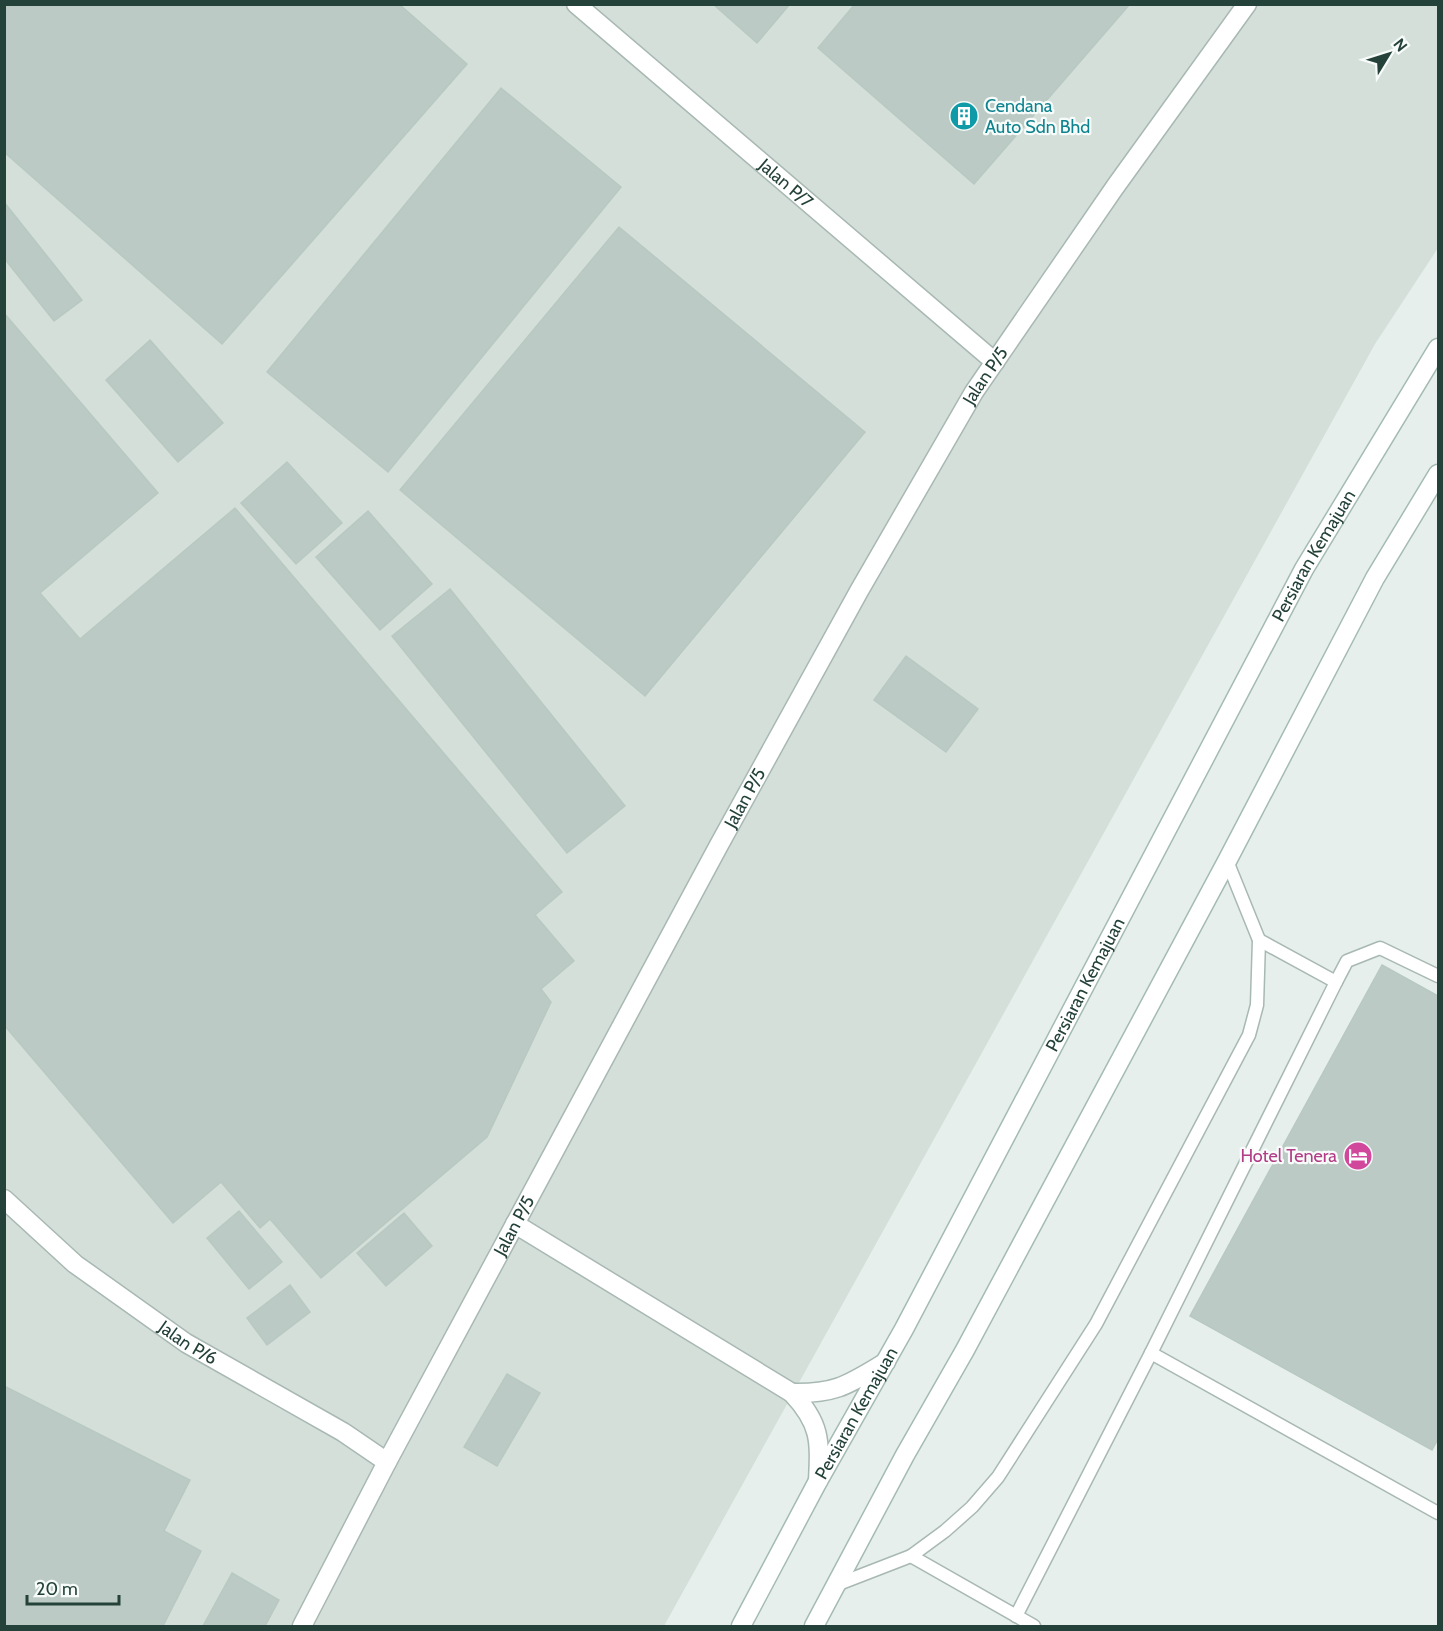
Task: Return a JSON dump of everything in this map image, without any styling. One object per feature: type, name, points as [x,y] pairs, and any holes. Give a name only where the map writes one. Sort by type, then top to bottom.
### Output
[{"type":"street","name":"Jalan P/7","points":[[576,4],[995,362]]},
{"type":"street","name":"Jalan P/5","points":[[302,1626],[387,1462],[714,856],[853,601],[974,392],[1115,187],[1247,4]]},
{"type":"street","name":"Persiaran Kemajuan","points":[[741,1626],[818,1481],[886,1362],[1304,569],[1438,348]]},
{"type":"street","points":[[814,1626],[905,1455],[971,1340],[1227,861],[1375,578],[1438,474]]},
{"type":"street","name":"Jalan P/6","points":[[4,1199],[75,1264],[186,1343],[343,1432],[387,1462]]},
{"type":"street","points":[[515,1224],[792,1394],[813,1420],[818,1436],[818,1481]]},
{"type":"street","points":[[792,1394],[827,1392],[843,1387],[886,1362]]},
{"type":"lane","points":[[836,1585],[911,1556],[958,1519],[998,1477],[1096,1324],[1249,1035],[1257,1005],[1259,940],[1227,861]]},
{"type":"lane","points":[[1259,940],[1336,982]]},
{"type":"lane","points":[[1016,1616],[1151,1353],[1347,961],[1380,948],[1438,976]]},
{"type":"lane","points":[[1151,1353],[1438,1513]]},
{"type":"lane","points":[[911,1556],[1034,1626]]},
{"type":"shaded area","points":[[5,5],[1438,5],[1438,248],[1375,344],[664,1626],[5,1626]]},
{"type":"building","points":[[4,4],[399,4],[467,64],[222,344],[4,152]]},
{"type":"building","points":[[713,4],[790,4],[757,43]]},
{"type":"building","name":"Cendana Auto Sdn Bhd","points":[[855,4],[1130,4],[974,184],[818,48]]},
{"type":"building","points":[[501,88],[621,187],[388,472],[267,372]]},
{"type":"building","points":[[4,202],[82,300],[54,321],[4,258]]},
{"type":"building","points":[[619,227],[865,432],[645,696],[400,490]]},
{"type":"building","points":[[4,313],[158,493],[40,593],[80,639],[235,508],[562,892],[535,915],[574,961],[541,989],[551,1002],[487,1137],[321,1278],[270,1219],[260,1228],[221,1182],[173,1223],[4,1025]]},
{"type":"building","points":[[150,340],[223,423],[178,462],[106,380]]},
{"type":"building","points":[[287,462],[342,523],[296,564],[241,503]]},
{"type":"building","points":[[368,511],[432,584],[380,630],[316,557]]},
{"type":"building","points":[[450,589],[625,806],[567,853],[392,636]]},
{"type":"building","points":[[906,656],[978,709],[946,752],[874,700]]},
{"type":"building","name":"Hotel Tenera","points":[[1382,965],[1438,996],[1438,1439],[1432,1450],[1190,1316]]},
{"type":"building","points":[[239,1211],[282,1262],[249,1289],[207,1238]]},
{"type":"building","points":[[404,1213],[432,1246],[386,1286],[357,1253]]},
{"type":"building","points":[[290,1285],[310,1312],[267,1345],[247,1318]]},
{"type":"building","points":[[507,1374],[540,1393],[497,1466],[464,1447]]},
{"type":"building","points":[[4,1386],[190,1480],[164,1531],[201,1551],[163,1626],[4,1626]]},
{"type":"building","points":[[232,1573],[279,1600],[265,1626],[203,1626]]},
{"type":"place","name":"Cendana Auto Sdn Bhd","points":[[964,116]]},
{"type":"place","name":"Hotel Tenera","points":[[1358,1156]]}]
